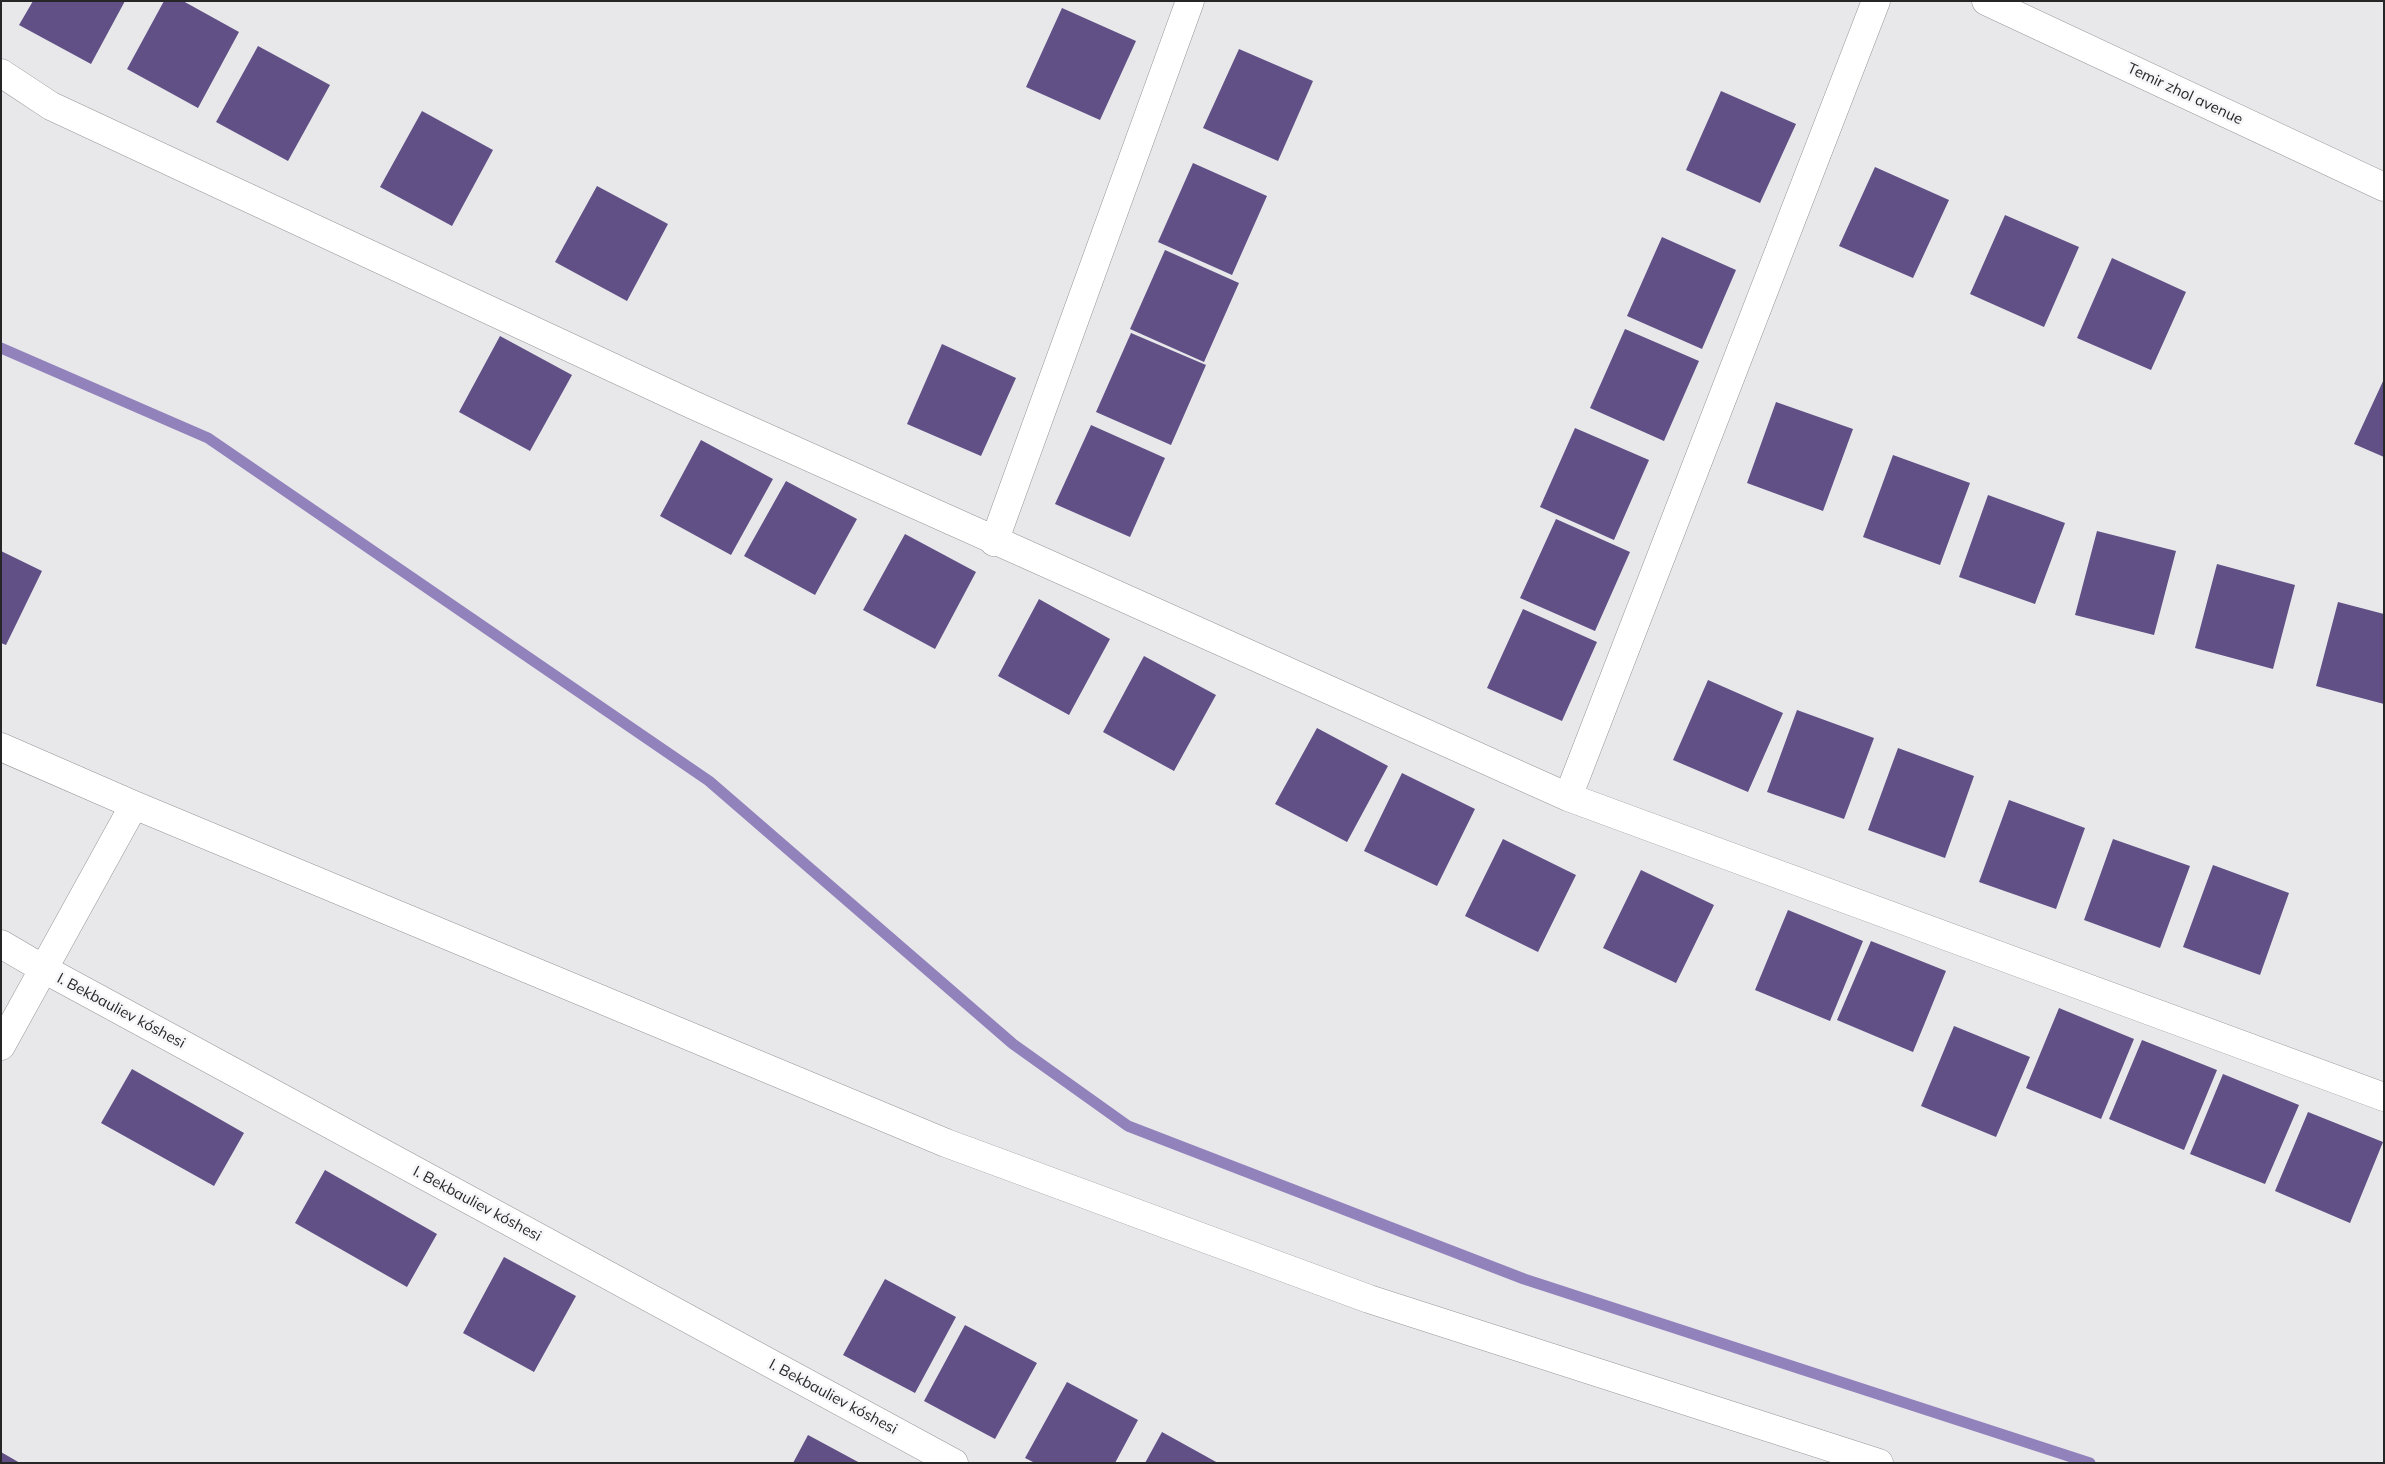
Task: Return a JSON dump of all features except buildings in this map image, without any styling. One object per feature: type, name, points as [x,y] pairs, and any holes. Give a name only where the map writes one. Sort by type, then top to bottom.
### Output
[{"type":"street","points":[[994,542],[1190,1]]},
{"type":"street","points":[[1568,797],[1876,1]]},
{"type":"street","name":"Temir zhol avenue","points":[[1986,1],[2384,186]]},
{"type":"street","points":[[1,73],[51,106],[682,400],[994,542],[1568,797],[2384,1097]]},
{"type":"street","points":[[1,747],[134,805],[946,1143],[1369,1299],[1879,1463]]},
{"type":"street","points":[[1,1046],[42,968],[134,805]]},
{"type":"street","name":"I. Bekbauliev kóshesi","points":[[1,944],[954,1463]]},
{"type":"waterway","points":[[1,348],[208,438],[709,781],[1013,1044],[1128,1126],[1524,1279],[2090,1463]]}]
